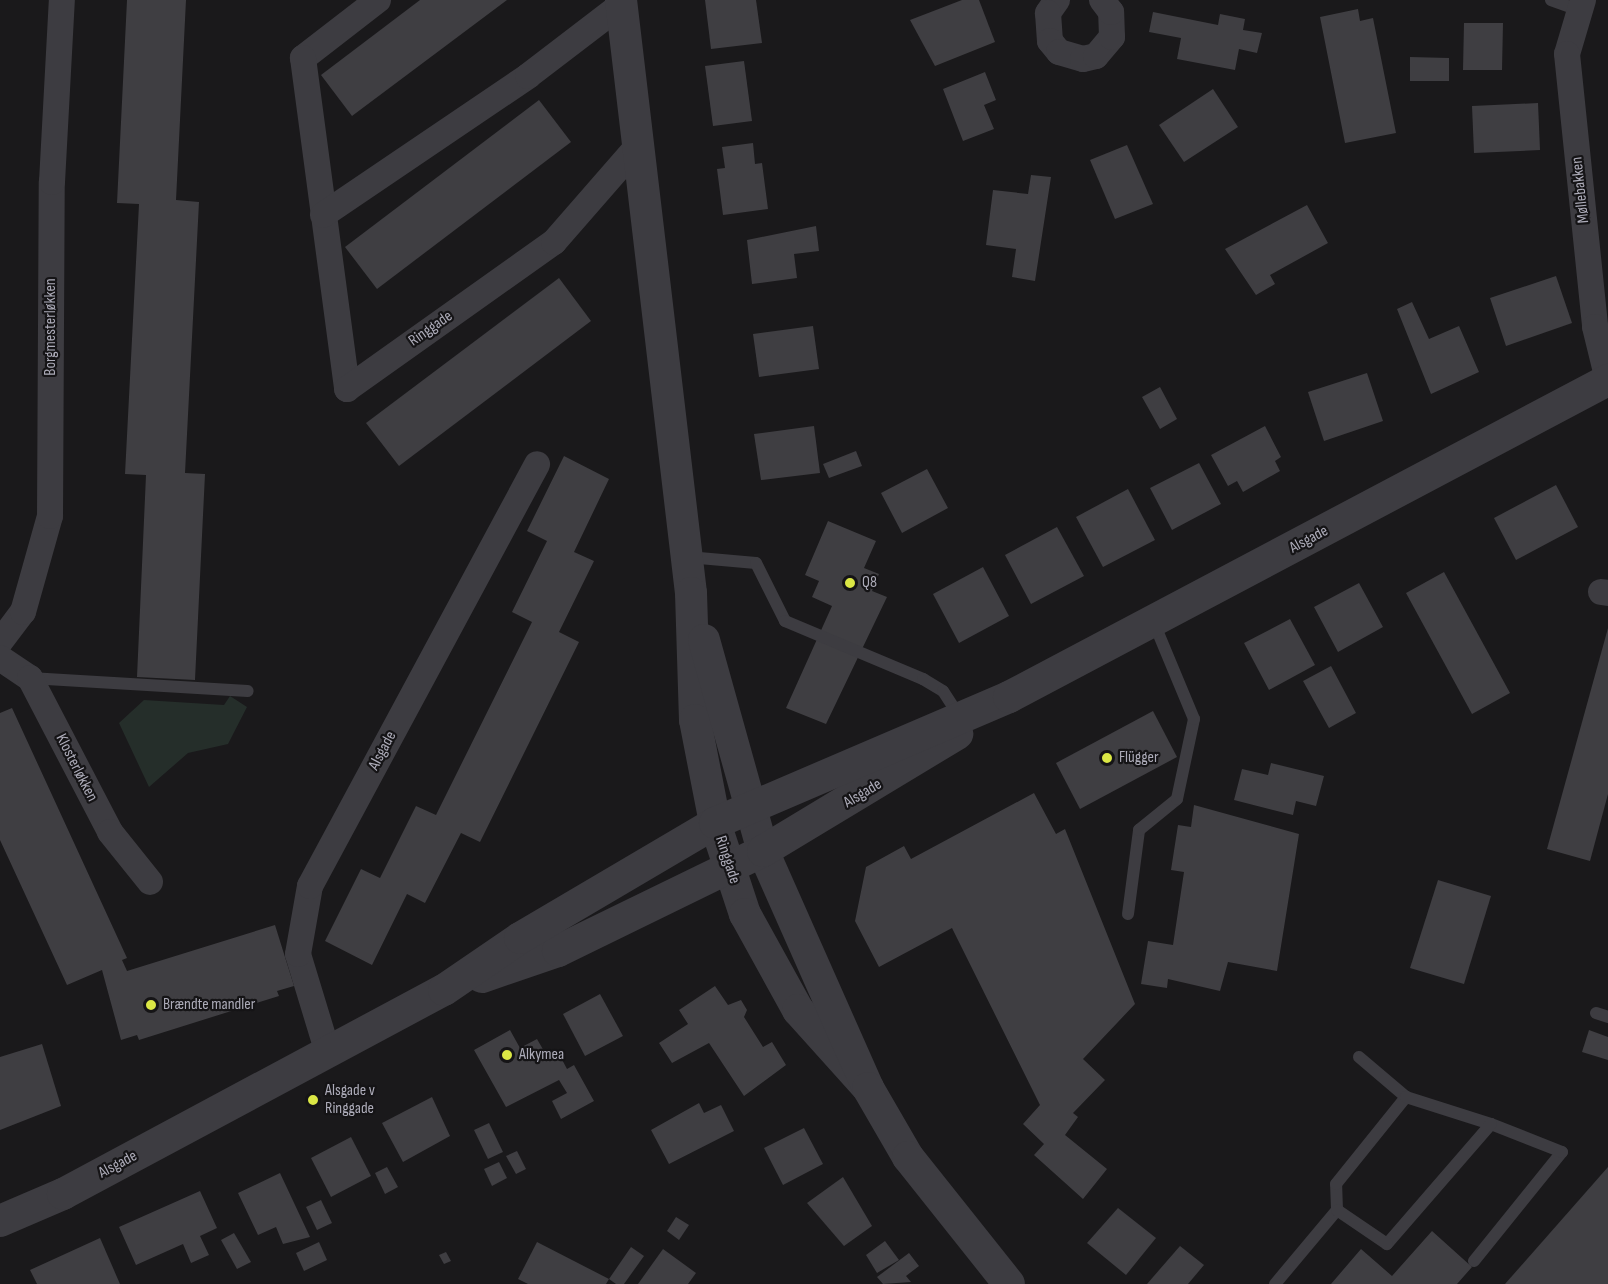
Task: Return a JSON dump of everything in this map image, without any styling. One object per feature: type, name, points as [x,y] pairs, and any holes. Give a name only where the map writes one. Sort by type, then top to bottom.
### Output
[{"type":"street","name":"Borgmesterløkken","points":[[0,642],[23,612],[50,516],[52,182],[62,0]]},
{"type":"street","name":"Ringgade","points":[[378,0],[303,58],[346,389],[554,242],[637,147]]},
{"type":"street","points":[[1057,0],[1048,13],[1050,41],[1059,52],[1083,59],[1101,52],[1112,37],[1111,12],[1102,0]]},
{"type":"street","name":"Ringgade","points":[[323,215],[528,76],[621,2]]},
{"type":"street","name":"Ringgade","points":[[621,2],[691,593],[763,851],[868,1088],[908,1157],[1009,1284]]},
{"type":"street","name":"Møllebakken","points":[[1580,5],[1567,54],[1595,327],[1608,380]]},
{"type":"street","name":"Alsgade","points":[[444,990],[558,951],[763,851],[963,723],[1009,697],[1154,623],[1608,380]]},
{"type":"street","name":"Alsgade","points":[[328,1053],[298,954],[310,886],[537,464]]},
{"type":"street","name":"Ringgade","points":[[691,593],[695,720],[715,823],[728,868],[746,914],[798,1010],[868,1088]]},
{"type":"street","name":"Klosterløkken","points":[[0,658],[30,678],[110,832],[150,882]]},
{"type":"street","name":"Alsgade","points":[[0,1221],[63,1194],[444,990],[520,938],[715,823],[752,806],[963,723]]},
{"type":"lane","points":[[1551,0],[1580,5]]},
{"type":"lane","points":[[685,557],[756,562],[785,621],[923,679],[943,691],[963,723]]},
{"type":"lane","points":[[1128,914],[1139,830],[1177,799],[1194,719],[1154,623]]},
{"type":"lane","points":[[30,678],[248,691]]},
{"type":"lane","points":[[1359,1057],[1406,1097],[1491,1124],[1562,1152],[1474,1261]]},
{"type":"lane","points":[[1275,1284],[1337,1210],[1336,1184],[1406,1097]]},
{"type":"lane","points":[[1337,1210],[1387,1244],[1491,1124]]},
{"type":"shaded area","points":[[230,696],[247,707],[228,744],[188,753],[149,787],[119,723],[144,700],[224,705]]},
{"type":"building","points":[[127,0],[186,0],[176,200],[199,202],[185,473],[205,474],[195,680],[137,677],[146,475],[125,474],[139,204],[117,203]]},
{"type":"building","points":[[420,0],[507,0],[352,116],[321,75]]},
{"type":"building","points":[[705,0],[756,0],[762,43],[711,49]]},
{"type":"building","points":[[962,0],[979,0],[995,42],[935,66],[910,20]]},
{"type":"building","points":[[1358,9],[1360,21],[1373,18],[1396,133],[1345,143],[1320,17]]},
{"type":"building","points":[[1153,12],[1218,25],[1220,14],[1245,19],[1243,30],[1262,33],[1257,53],[1239,49],[1235,70],[1177,59],[1181,38],[1149,32]]},
{"type":"building","points":[[1464,23],[1503,23],[1502,70],[1463,70]]},
{"type":"building","points":[[1410,57],[1449,58],[1449,81],[1410,81]]},
{"type":"building","points":[[744,61],[752,121],[713,126],[705,66]]},
{"type":"building","points":[[985,72],[996,100],[984,105],[994,129],[963,141],[943,89]]},
{"type":"building","points":[[1213,89],[1238,127],[1184,162],[1159,125]]},
{"type":"building","points":[[539,100],[571,142],[377,289],[345,247]]},
{"type":"building","points":[[1538,103],[1540,150],[1474,153],[1472,106]]},
{"type":"building","points":[[753,143],[755,164],[762,163],[768,209],[723,215],[717,169],[725,168],[722,147]]},
{"type":"building","points":[[1127,145],[1153,204],[1115,219],[1090,160]]},
{"type":"building","points":[[1031,175],[1051,177],[1035,281],[1012,277],[1016,249],[986,245],[993,190],[1028,194]]},
{"type":"building","points":[[1307,205],[1328,243],[1270,275],[1275,284],[1256,295],[1225,249]]},
{"type":"building","points":[[816,226],[819,251],[794,254],[797,278],[752,284],[747,240]]},
{"type":"building","points":[[1556,276],[1572,323],[1506,346],[1490,298]]},
{"type":"building","points":[[559,278],[591,321],[399,466],[366,423]]},
{"type":"building","points":[[1412,302],[1429,339],[1459,326],[1479,372],[1431,394],[1397,309]]},
{"type":"building","points":[[813,326],[819,369],[759,377],[753,334]]},
{"type":"building","points":[[1367,373],[1383,421],[1324,441],[1308,392]]},
{"type":"building","points":[[1160,387],[1177,419],[1160,429],[1142,397]]},
{"type":"building","points":[[814,426],[820,473],[761,480],[754,434]]},
{"type":"building","points":[[1265,426],[1281,457],[1275,461],[1280,471],[1243,492],[1237,481],[1228,486],[1211,455]]},
{"type":"building","points":[[856,451],[862,466],[829,478],[823,464]]},
{"type":"building","points":[[564,456],[609,479],[574,552],[594,561],[559,632],[579,642],[480,842],[461,833],[425,903],[407,894],[372,965],[325,941],[361,869],[380,878],[416,806],[436,815],[532,622],[512,612],[547,541],[527,531]]},
{"type":"building","points":[[1199,463],[1221,504],[1172,530],[1150,488]]},
{"type":"building","points":[[927,469],[948,508],[902,533],[881,493]]},
{"type":"building","points":[[1556,485],[1578,527],[1516,560],[1494,518]]},
{"type":"building","points":[[1128,489],[1155,540],[1103,567],[1076,517]]},
{"type":"building","points":[[828,521],[876,541],[864,568],[879,574],[872,591],[887,597],[826,724],[786,708],[832,606],[812,597],[819,581],[805,575]]},
{"type":"building","points":[[1057,527],[1084,576],[1031,604],[1005,555]]},
{"type":"building","points":[[983,567],[1009,616],[959,643],[933,594]]},
{"type":"building","points":[[1444,572],[1510,693],[1472,714],[1406,593]]},
{"type":"building","points":[[1359,583],[1383,627],[1338,652],[1314,607]]},
{"type":"building","points":[[1290,619],[1315,665],[1269,690],[1244,643]]},
{"type":"building","points":[[1608,628],[1608,794],[1590,861],[1547,849]]},
{"type":"building","points":[[1331,666],[1356,713],[1329,728],[1303,681]]},
{"type":"building","points":[[12,708],[127,958],[122,960],[127,971],[275,925],[294,986],[277,991],[279,996],[139,1040],[137,1035],[121,1040],[102,970],[67,985],[0,840],[0,713]]},
{"type":"building","points":[[1153,711],[1177,757],[1080,809],[1056,763]]},
{"type":"building","points":[[1271,763],[1324,776],[1316,806],[1296,801],[1293,815],[1234,800],[1242,769],[1268,775]]},
{"type":"building","points":[[1034,793],[1056,834],[1065,829],[1135,1004],[1083,1059],[1105,1080],[1073,1113],[1078,1117],[1065,1135],[1107,1169],[1083,1199],[1034,1155],[1044,1144],[1023,1124],[1040,1105],[952,928],[879,967],[855,921],[866,867],[904,846],[911,859]]},
{"type":"building","points":[[1194,805],[1299,834],[1277,971],[1228,962],[1220,991],[1168,979],[1167,988],[1141,984],[1148,941],[1173,945],[1184,872],[1171,870],[1178,825],[1191,827]]},
{"type":"building","points":[[1438,880],[1491,896],[1464,984],[1410,968]]},
{"type":"building","points":[[715,986],[728,1005],[741,1000],[747,1010],[744,1017],[763,1047],[772,1042],[786,1065],[744,1096],[709,1043],[672,1063],[659,1043],[688,1024],[679,1010]]},
{"type":"building","points":[[600,994],[623,1036],[585,1056],[563,1014]]},
{"type":"building","points":[[510,1030],[520,1048],[537,1039],[548,1058],[558,1052],[567,1069],[574,1065],[594,1101],[561,1119],[552,1101],[567,1093],[559,1080],[506,1107],[474,1050]]},
{"type":"building","points":[[1589,1030],[1608,1037],[1608,1060],[1582,1052]]},
{"type":"building","points":[[42,1044],[61,1106],[0,1130],[0,1057]]},
{"type":"building","points":[[432,1097],[450,1136],[403,1162],[382,1123]]},
{"type":"building","points":[[699,1103],[704,1113],[721,1105],[734,1131],[669,1164],[651,1130]]},
{"type":"building","points":[[489,1123],[503,1152],[488,1159],[474,1130]]},
{"type":"building","points":[[804,1128],[823,1164],[783,1185],[764,1148]]},
{"type":"building","points":[[351,1137],[371,1176],[331,1197],[311,1158]]},
{"type":"building","points":[[517,1151],[526,1169],[516,1174],[506,1156]]},
{"type":"building","points":[[499,1162],[507,1178],[492,1186],[484,1169]]},
{"type":"building","points":[[387,1167],[398,1187],[385,1194],[375,1173]]},
{"type":"building","points":[[1608,1167],[1608,1284],[1505,1284]]},
{"type":"building","points":[[280,1173],[310,1237],[283,1244],[276,1227],[258,1235],[238,1193]]},
{"type":"building","points":[[843,1177],[872,1226],[844,1246],[807,1203]]},
{"type":"building","points":[[200,1191],[217,1228],[200,1236],[209,1255],[191,1263],[183,1244],[136,1265],[119,1227]]},
{"type":"building","points":[[321,1200],[332,1223],[317,1230],[306,1207]]},
{"type":"building","points":[[1118,1208],[1156,1238],[1126,1275],[1087,1243]]},
{"type":"building","points":[[676,1217],[689,1225],[679,1240],[667,1231]]},
{"type":"building","points":[[1432,1231],[1472,1267],[1457,1284],[1331,1284],[1361,1249],[1392,1276]]},
{"type":"building","points":[[234,1233],[251,1262],[237,1269],[221,1240]]},
{"type":"building","points":[[100,1238],[120,1284],[37,1284],[30,1270]]},
{"type":"building","points":[[885,1241],[899,1260],[877,1273],[866,1255]]},
{"type":"building","points":[[319,1242],[327,1260],[304,1271],[296,1253]]},
{"type":"building","points":[[537,1242],[609,1279],[606,1284],[528,1284],[518,1279]]},
{"type":"building","points":[[1180,1246],[1204,1265],[1188,1284],[1147,1284]]},
{"type":"building","points":[[631,1247],[644,1256],[624,1284],[616,1284],[609,1279]]},
{"type":"building","points":[[663,1249],[696,1273],[688,1284],[638,1284]]},
{"type":"building","points":[[446,1252],[451,1261],[444,1264],[439,1255]]},
{"type":"building","points":[[909,1253],[919,1266],[906,1276],[911,1282],[883,1284],[877,1277]]},
{"type":"place","name":"Q8","points":[[850,583]]},
{"type":"place","name":"Flügger","points":[[1107,758]]},
{"type":"place","name":"Brændte mandler","points":[[151,1005]]},
{"type":"place","name":"Alkymea","points":[[507,1055]]},
{"type":"place","name":"Alsgade v Ringgade","points":[[313,1100]]}]
